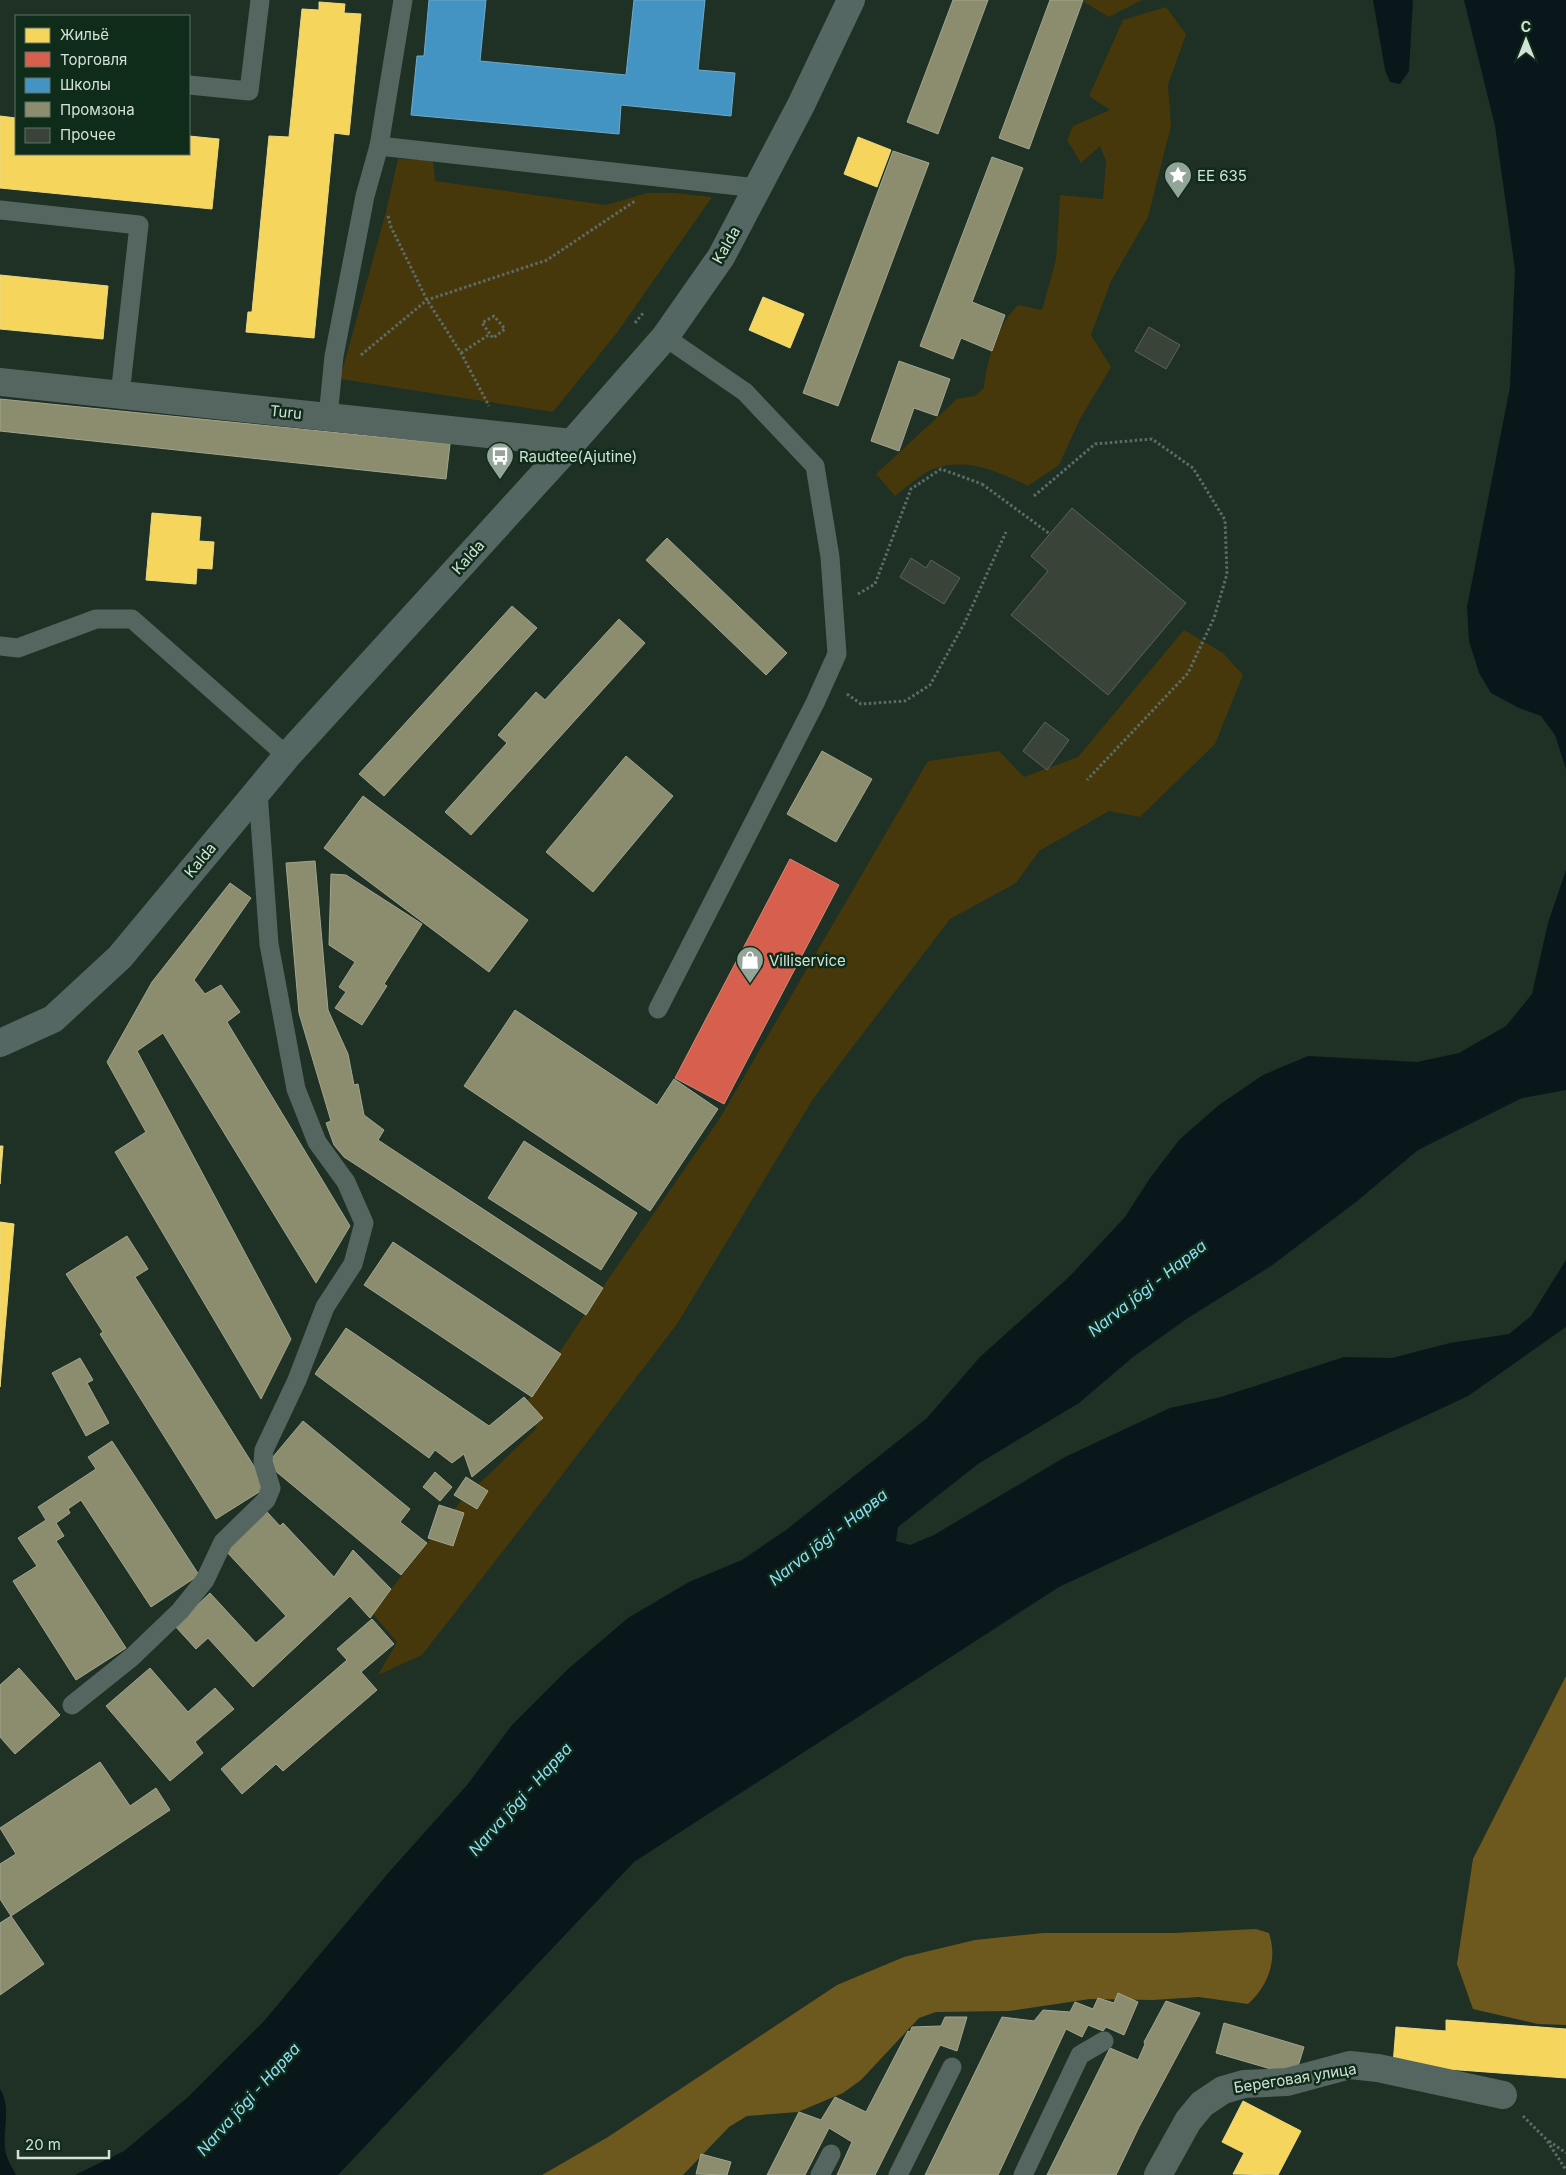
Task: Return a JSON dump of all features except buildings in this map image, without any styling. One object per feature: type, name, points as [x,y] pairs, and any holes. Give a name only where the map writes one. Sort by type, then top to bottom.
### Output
[{"type":"street","name":"Kalda","points":[[0,1043],[53,1019],[120,957],[287,756],[665,337],[720,257],[801,105],[851,0]]},
{"type":"street","name":"Turu","points":[[0,382],[572,442]]},
{"type":"street","name":"Береговая улица","points":[[1158,2175],[1188,2121],[1202,2104],[1223,2090],[1244,2084],[1287,2082],[1350,2065],[1378,2068],[1503,2095]]},
{"type":"lane","points":[[190,85],[249,91],[260,0]]},
{"type":"lane","points":[[328,417],[334,356],[365,196],[379,146],[403,0]]},
{"type":"lane","points":[[379,146],[757,188]]},
{"type":"lane","points":[[0,210],[139,225],[120,395]]},
{"type":"lane","points":[[658,1009],[838,654],[830,557],[815,466],[746,392],[665,337]]},
{"type":"lane","points":[[0,646],[18,648],[96,619],[132,619],[287,756]]},
{"type":"lane","points":[[72,1705],[132,1657],[180,1611],[205,1580],[223,1542],[266,1500],[271,1488],[263,1462],[264,1450],[297,1380],[325,1307],[353,1264],[364,1223],[346,1182],[318,1142],[296,1089],[269,944],[258,792]]},
{"type":"lane","points":[[1023,2175],[1080,2055],[1104,2041]]},
{"type":"lane","points":[[898,2175],[952,2067]]},
{"type":"lane","points":[[820,2175],[831,2154]]},
{"type":"path","points":[[331,389],[340,379],[346,367],[427,300],[547,260],[647,193],[651,176]]},
{"type":"path","points":[[365,196],[386,212],[391,227],[427,300],[461,353],[488,402],[494,434]]},
{"type":"path","points":[[632,327],[649,305]]},
{"type":"path","points":[[494,316],[505,329],[494,338],[490,334],[482,323],[494,316]]},
{"type":"path","points":[[461,353],[490,334]]},
{"type":"path","points":[[1034,496],[1095,444],[1152,439],[1193,468],[1225,520],[1227,574],[1214,618],[1188,673],[1087,780]]},
{"type":"path","points":[[834,608],[875,584],[910,489],[941,469],[982,484],[1050,534]]},
{"type":"path","points":[[826,680],[860,704],[905,701],[930,685],[965,622],[1006,532]]},
{"type":"path","points":[[1503,2095],[1546,2139],[1566,2153]]},
{"type":"path","points":[[1546,2139],[1566,2170]]},
{"type":"shaded area","points":[[1085,0],[1142,0],[1109,17],[1084,2]]},
{"type":"shaded area","points":[[1166,7],[1186,34],[1168,85],[1171,126],[1148,217],[1111,281],[1091,335],[1111,367],[1079,421],[1059,465],[1028,486],[982,467],[958,464],[946,466],[923,474],[895,496],[876,474],[957,399],[975,396],[984,388],[987,366],[994,344],[1005,322],[1018,305],[1042,310],[1056,260],[1060,195],[1103,199],[1106,161],[1100,146],[1081,163],[1067,140],[1073,126],[1110,110],[1089,96],[1123,20]]},
{"type":"shaded area","points":[[398,159],[433,160],[435,181],[606,205],[647,193],[675,193],[712,197],[616,334],[553,412],[340,379],[386,212]]},
{"type":"shaded area","points":[[1184,630],[1223,653],[1243,675],[1215,744],[1140,817],[1109,811],[1039,851],[1016,883],[950,919],[813,1099],[677,1324],[422,1655],[378,1675],[397,1642],[372,1613],[461,1501],[537,1428],[523,1407],[609,1278],[720,1118],[928,761],[999,751],[1024,777],[1078,757]]},
{"type":"shaded area","points":[[1566,1676],[1566,2025],[1538,2024],[1473,2009],[1457,1964],[1473,1859]]},
{"type":"shaded area","points":[[1256,1929],[1269,1933],[1272,1943],[1272,1963],[1266,1981],[1248,2004],[1199,1997],[1153,2000],[1090,1999],[1009,2011],[936,2012],[919,2018],[861,2080],[843,2093],[798,2112],[747,2116],[729,2127],[683,2175],[542,2175],[608,2137],[837,1985],[904,1957],[975,1940],[1043,1933],[1174,1933]]},
{"type":"water","points":[[1373,0],[1413,0],[1409,71],[1400,84],[1390,82],[1385,70]]},
{"type":"water","points":[[1464,0],[1566,0],[1566,769],[1555,735],[1541,716],[1519,708],[1491,693],[1479,673],[1469,641],[1467,607],[1510,387],[1515,269],[1495,126]]},
{"type":"water","name":"Narva jõgi - Нарва","points":[[1566,870],[1566,1090],[1522,1098],[1418,1150],[1356,1202],[1271,1266],[1188,1318],[1133,1357],[1079,1403],[978,1464],[898,1527],[896,1541],[910,1545],[934,1535],[1065,1457],[1170,1408],[1221,1397],[1344,1357],[1392,1358],[1450,1343],[1509,1334],[1531,1316],[1566,1260],[1566,1327],[1468,1396],[1059,1587],[634,1862],[338,2175],[75,2175],[124,2151],[187,2098],[264,2021],[390,1871],[467,1785],[512,1725],[567,1670],[628,1618],[689,1582],[742,1560],[786,1530],[927,1418],[980,1357],[1069,1277],[1125,1217],[1150,1178],[1180,1139],[1219,1105],[1263,1075],[1308,1056],[1417,1062],[1459,1053],[1506,1026],[1532,994],[1548,923]]},
{"type":"water","points":[[0,2089],[6,2105],[5,2149],[16,2175],[0,2175]]},
{"type":"place","name":"EE 635","points":[[1178,199]]},
{"type":"place","name":"Raudtee(Ajutine)","points":[[500,480]]},
{"type":"place","name":"Villiservice","points":[[750,984]]}]
